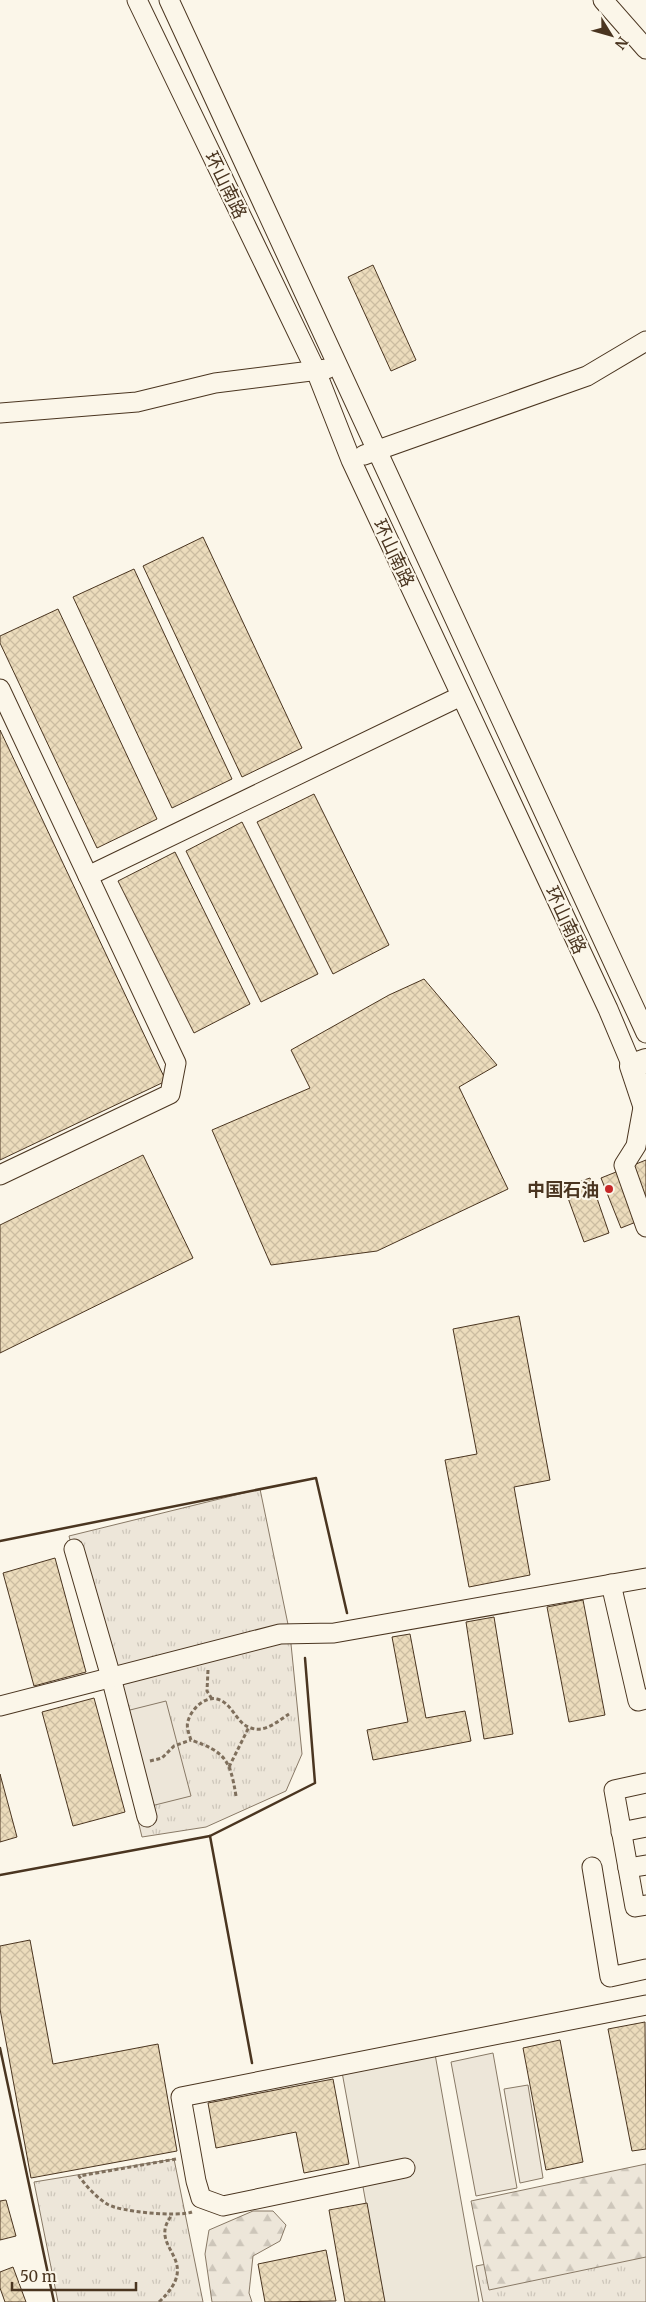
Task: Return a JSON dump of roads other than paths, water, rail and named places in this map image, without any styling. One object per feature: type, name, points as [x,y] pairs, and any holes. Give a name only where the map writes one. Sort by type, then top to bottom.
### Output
[{"type":"main road","name":"环山南路","points":[[639,1064],[645,1105]]},
{"type":"street","name":"环山南路","points":[[137,0],[316,371],[351,460],[608,1009],[639,1064]]},
{"type":"street","name":"环山南路","points":[[169,0],[646,1033]]},
{"type":"street","points":[[602,0],[646,49]]},
{"type":"street","points":[[351,460],[586,376],[646,341]]},
{"type":"street","points":[[0,413],[137,402],[215,383],[338,368]]},
{"type":"street","points":[[0,688],[176,1063],[170,1094],[0,1175]]},
{"type":"street","points":[[88,876],[461,696]]},
{"type":"street","points":[[645,1105],[636,1146],[624,1165],[646,1227]]},
{"type":"street","points":[[74,1549],[111,1677],[147,1817]]},
{"type":"street","points":[[0,1706],[280,1634],[334,1633],[646,1578]]},
{"type":"street","points":[[611,1584],[638,1701],[646,1699]]},
{"type":"street","points":[[646,1782],[614,1790],[621,1832],[637,1866],[635,1907],[646,1905]]},
{"type":"street","points":[[621,1832],[646,1827]]},
{"type":"street","points":[[592,1867],[610,1977],[646,1969]]},
{"type":"street","points":[[405,2168],[223,2206],[201,2198],[191,2156],[181,2097],[646,2004]]},
{"type":"place","name":"中国石油","points":[[609,1189]]}]
